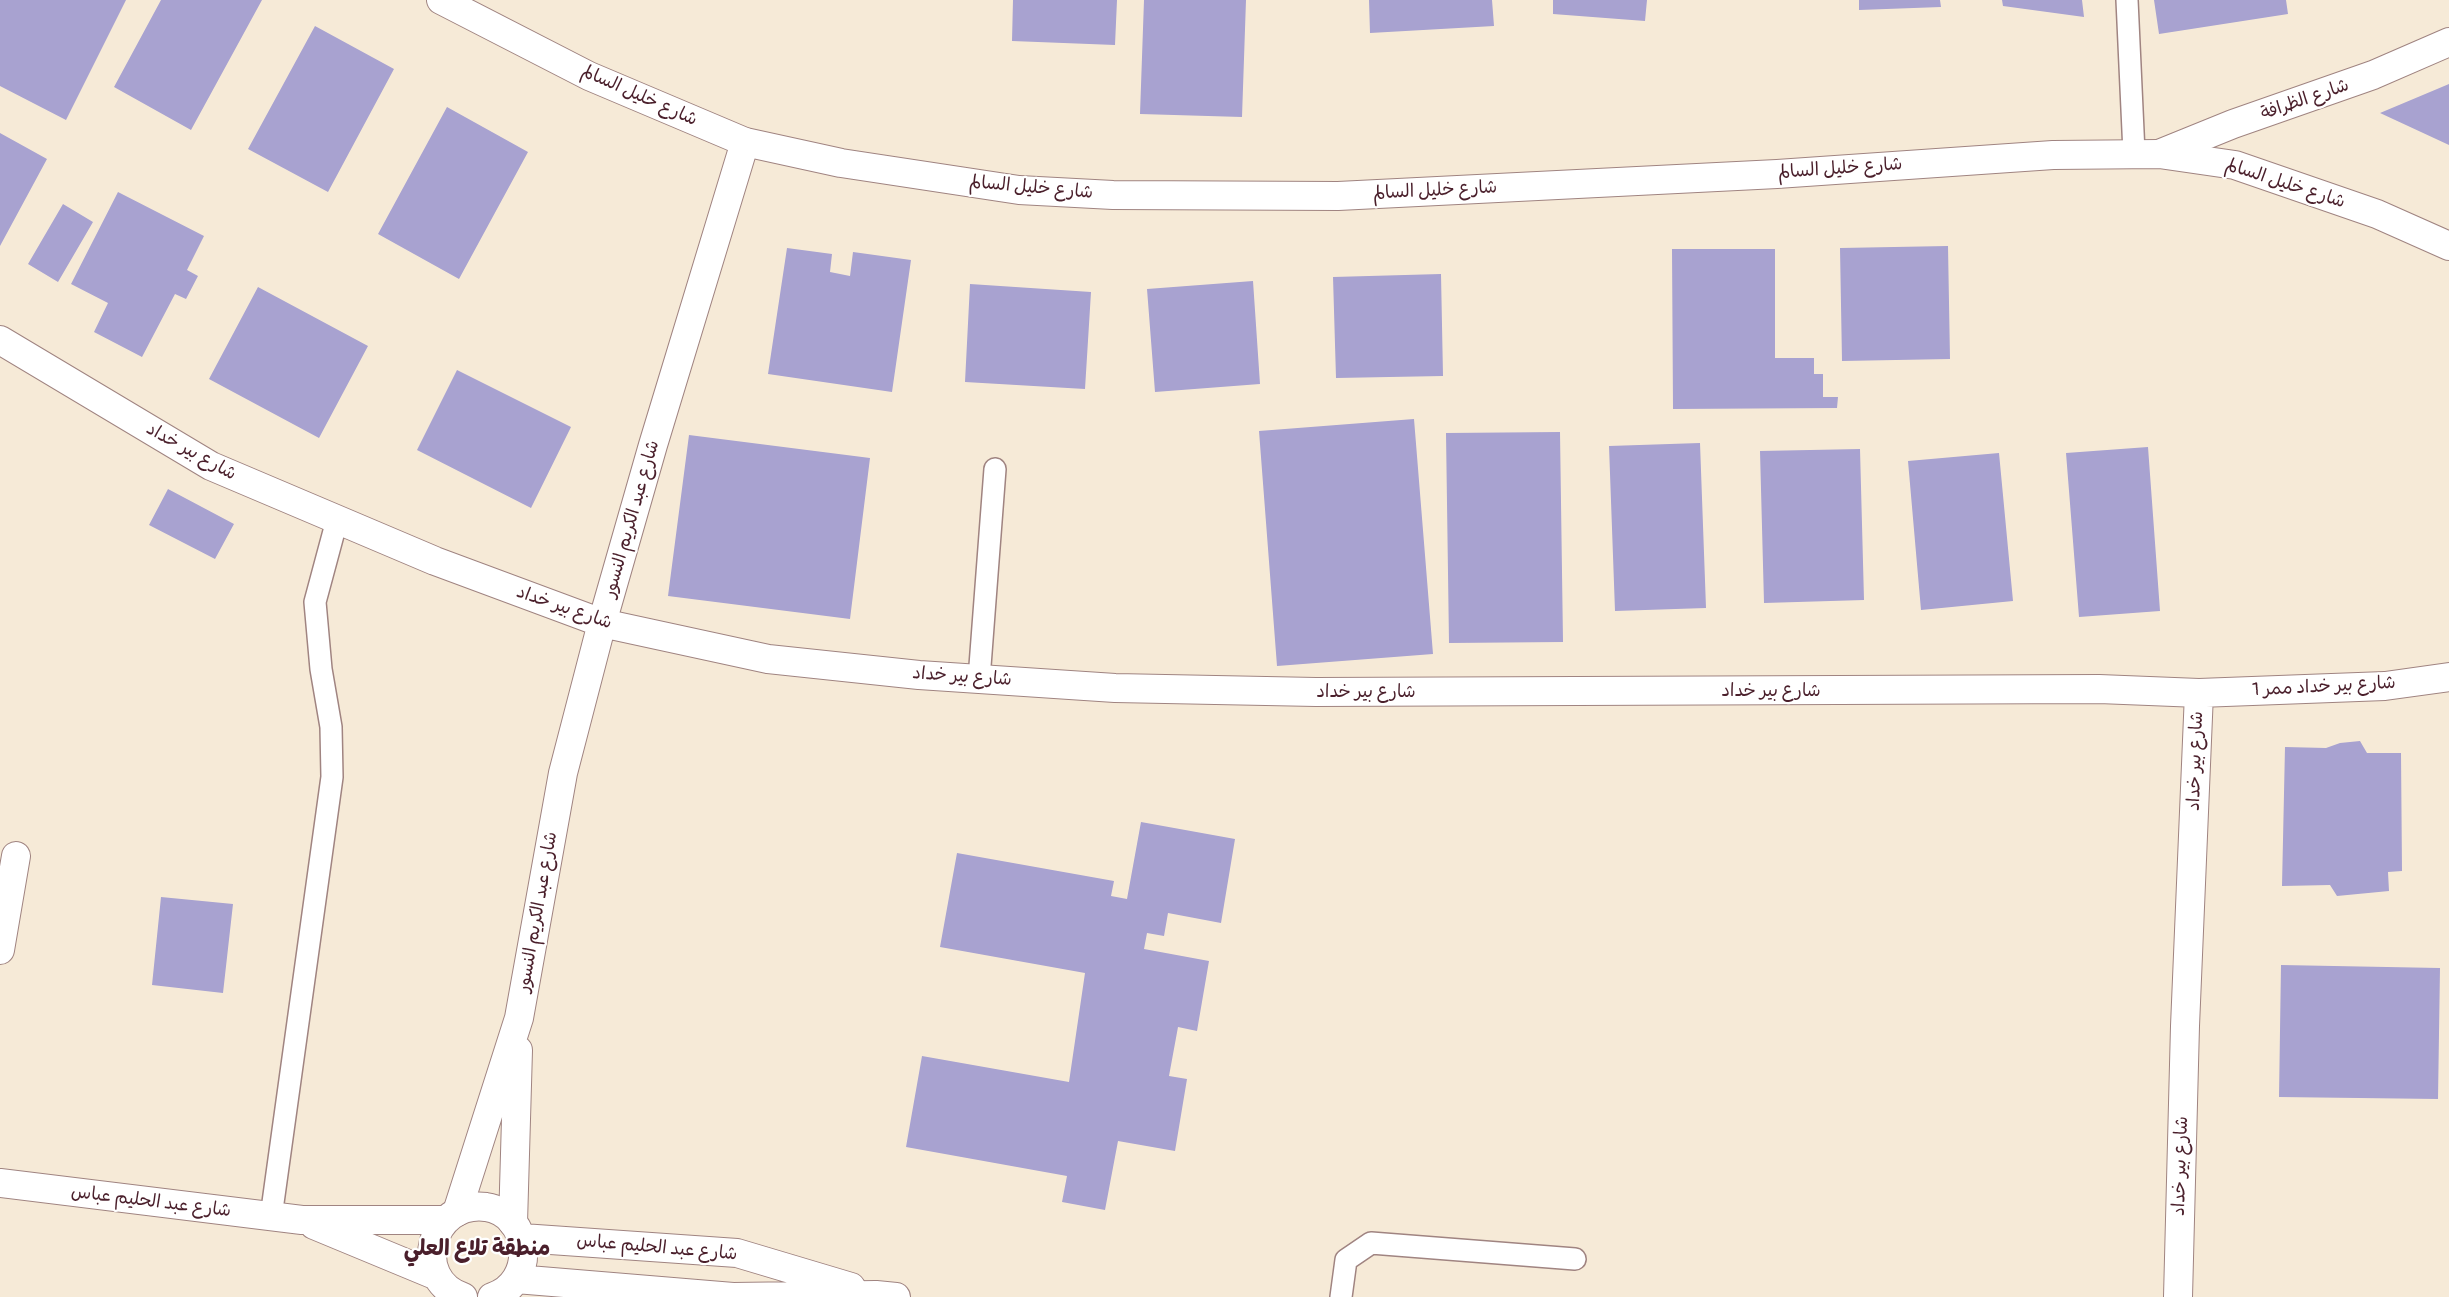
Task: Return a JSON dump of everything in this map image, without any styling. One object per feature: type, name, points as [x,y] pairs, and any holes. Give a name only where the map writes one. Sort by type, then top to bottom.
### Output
[{"type":"street","name":"شارع خليل السالم","points":[[441,0],[589,76],[745,142],[841,163],[986,186],[1046,192],[1113,195],[1338,196],[1777,174],[2053,155],[2146,153],[2235,165],[2376,214],[2449,246]]},
{"type":"street","name":"شارع الظرافة","points":[[2146,153],[2374,75],[2449,42]]},
{"type":"street","name":"شارع عبد الكريم النسور","points":[[437,1276],[432,1262],[432,1247],[436,1232],[451,1216],[519,1018],[563,773],[602,623],[653,445],[745,142]]},
{"type":"street","name":"شارع بير خداد","points":[[0,340],[211,466],[435,561],[602,623],[768,659],[919,675],[1115,688],[1316,692],[2099,689],[2199,694],[2185,1026],[2178,1297]]},
{"type":"street","name":"شارع بير خداد ممر 1","points":[[2199,694],[2385,686],[2449,677]]},
{"type":"street","points":[[0,950],[16,856]]},
{"type":"street","name":"شارع عبد الكريم النسور","points":[[506,1290],[523,1266],[524,1252],[518,1230],[519,1018]]},
{"type":"street","name":"شارع عبد الحليم عباس","points":[[0,1183],[302,1220],[451,1216],[471,1207],[487,1208],[502,1213],[518,1230],[737,1253],[886,1296]]},
{"type":"street","name":"شارع عبد الحليم عباس","points":[[302,1220],[437,1276]]},
{"type":"street","points":[[437,1276],[446,1288],[460,1296]]},
{"type":"street","name":"شارع عبد الحليم عباس","points":[[506,1290],[733,1297],[886,1296]]},
{"type":"lane","points":[[2127,0],[2146,153]]},
{"type":"lane","points":[[978,679],[994,469]]},
{"type":"lane","points":[[271,1216],[332,777],[331,727],[321,669],[315,602],[337,520]]},
{"type":"lane","points":[[1341,1297],[1346,1260],[1371,1243],[1574,1258]]},
{"type":"building","points":[[0,0],[126,0],[66,120],[0,86]]},
{"type":"building","points":[[161,0],[262,0],[191,130],[114,87]]},
{"type":"building","points":[[1013,0],[1117,0],[1115,45],[1012,41]]},
{"type":"building","points":[[1144,0],[1246,0],[1242,117],[1140,114]]},
{"type":"building","points":[[1369,0],[1492,0],[1494,26],[1370,33]]},
{"type":"building","points":[[1553,0],[1647,0],[1645,21],[1553,14]]},
{"type":"building","points":[[1859,0],[1940,0],[1941,7],[1859,10]]},
{"type":"building","points":[[2002,0],[2082,0],[2084,17],[2003,6]]},
{"type":"building","points":[[2154,0],[2286,0],[2288,14],[2159,34]]},
{"type":"building","points":[[315,26],[394,69],[328,192],[248,149]]},
{"type":"building","points":[[2449,84],[2449,145],[2380,113]]},
{"type":"building","points":[[447,107],[528,152],[459,279],[378,234]]},
{"type":"building","points":[[0,133],[47,159],[0,246]]},
{"type":"building","points":[[118,192],[204,236],[187,270],[198,276],[186,299],[175,294],[142,357],[94,332],[108,303],[71,284]]},
{"type":"building","points":[[63,204],[93,222],[58,282],[28,264]]},
{"type":"building","points":[[1948,246],[1950,359],[1842,361],[1840,248]]},
{"type":"building","points":[[787,248],[832,254],[830,272],[850,276],[853,252],[911,260],[892,392],[768,374]]},
{"type":"building","points":[[1672,249],[1775,249],[1775,358],[1814,358],[1814,374],[1823,374],[1823,397],[1838,397],[1837,408],[1673,409]]},
{"type":"building","points":[[1441,274],[1443,376],[1336,378],[1333,277]]},
{"type":"building","points":[[1253,281],[1260,384],[1155,392],[1147,289]]},
{"type":"building","points":[[970,284],[1091,292],[1085,389],[965,382]]},
{"type":"building","points":[[258,287],[368,346],[319,438],[209,379]]},
{"type":"building","points":[[457,370],[571,427],[531,508],[417,450]]},
{"type":"building","points":[[1414,419],[1433,654],[1277,666],[1259,431]]},
{"type":"building","points":[[1560,432],[1563,642],[1449,643],[1446,433]]},
{"type":"building","points":[[689,435],[870,458],[850,619],[668,596]]},
{"type":"building","points":[[1700,443],[1706,608],[1615,611],[1609,446]]},
{"type":"building","points":[[2148,447],[2160,611],[2079,617],[2066,453]]},
{"type":"building","points":[[1860,449],[1864,600],[1764,603],[1760,451]]},
{"type":"building","points":[[1999,453],[2013,601],[1921,610],[1908,461]]},
{"type":"building","points":[[168,489],[234,524],[215,559],[149,525]]},
{"type":"building","points":[[2360,741],[2367,753],[2401,753],[2402,871],[2388,872],[2389,891],[2337,896],[2330,885],[2282,886],[2285,747],[2326,748],[2340,743]]},
{"type":"building","points":[[1141,822],[1235,839],[1221,923],[1168,913],[1164,936],[1147,933],[1144,949],[1209,961],[1197,1031],[1178,1027],[1169,1076],[1187,1079],[1175,1151],[1118,1141],[1105,1210],[1062,1202],[1067,1176],[906,1147],[922,1056],[1069,1082],[1085,973],[940,947],[957,853],[1114,881],[1111,896],[1127,899]]},
{"type":"building","points":[[161,897],[233,904],[223,993],[152,985]]},
{"type":"building","points":[[2281,965],[2440,968],[2438,1099],[2279,1097]]},
{"type":"district","name":"منطقة تلاع العلي","points":[[477,1249]]}]
